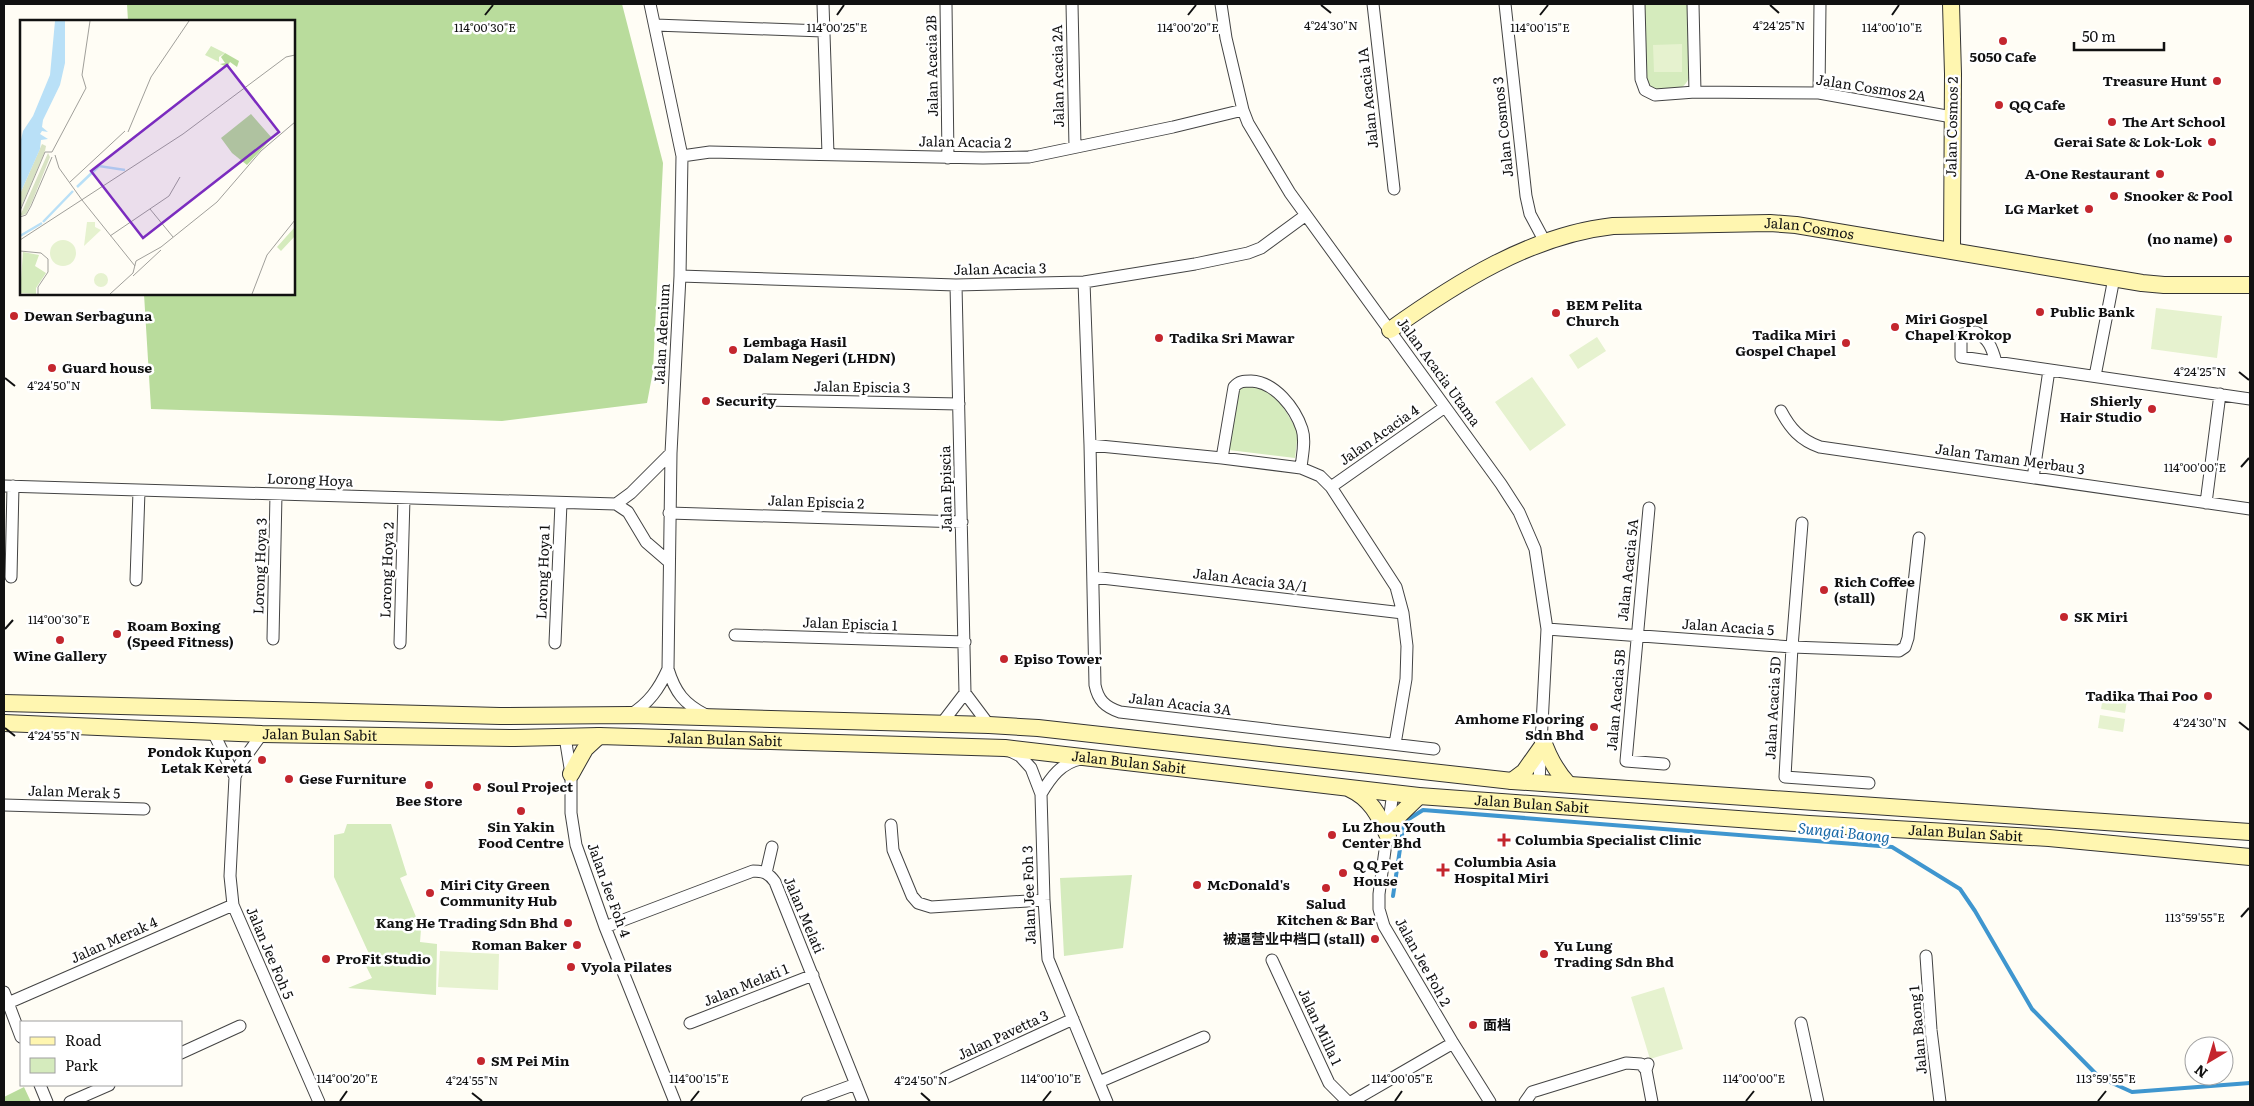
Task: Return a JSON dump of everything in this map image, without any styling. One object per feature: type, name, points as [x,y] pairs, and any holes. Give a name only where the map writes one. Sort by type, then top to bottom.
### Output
[{"type":"main road","name":"Jalan Cosmos 2","points":[[1951,4],[1952,250]]},
{"type":"main road","name":"Jalan Cosmos","points":[[1390,330],[1438,296],[1494,264],[1545,242],[1599,227],[1613,226],[1796,224],[2164,285],[2250,285]]},
{"type":"main road","name":"Jalan Bulan Sabit","points":[[4,703],[500,716],[630,715],[989,725],[1038,728],[1512,781],[2250,832]]},
{"type":"main road","points":[[500,716],[518,722],[550,726],[564,737]]},
{"type":"main road","name":"Jalan Bulan Sabit","points":[[4,724],[262,734],[599,736],[1004,748],[1419,796],[1809,824],[2049,838],[2250,857]]},
{"type":"main road","points":[[1038,728],[1051,736],[1060,738],[1367,776],[1393,792]]},
{"type":"main road","points":[[571,774],[585,748],[599,736]]},
{"type":"main road","points":[[1512,781],[1533,761],[1542,743]]},
{"type":"main road","points":[[1542,743],[1553,765],[1568,784]]},
{"type":"main road","points":[[1539,782],[1554,793],[1568,798],[1772,812],[1809,824]]},
{"type":"main road","points":[[1344,786],[1361,794],[1389,830],[1419,796]]},
{"type":"street","name":"Jalan Adenium","points":[[650,4],[682,156],[680,276],[669,513],[668,669],[672,684],[680,698],[696,710],[712,718]]},
{"type":"street","points":[[823,4],[828,154]]},
{"type":"street","name":"Jalan Acacia 2B","points":[[946,4],[948,158]]},
{"type":"street","name":"Jalan Acacia 2A","points":[[1072,4],[1075,147]]},
{"type":"street","name":"Jalan Acacia Utama","points":[[1221,4],[1226,38],[1243,110],[1262,146],[1306,216],[1390,330],[1519,512],[1535,549],[1548,629],[1539,782]]},
{"type":"street","name":"Jalan Acacia 1A","points":[[1373,4],[1394,189]]},
{"type":"street","name":"Jalan Cosmos 3","points":[[1505,4],[1526,196],[1530,214],[1545,242]]},
{"type":"street","name":"Jalan Cosmos 2A","points":[[1639,4],[1640,67],[1642,87],[1647,92],[1655,94],[1695,92],[1819,93],[1952,117]]},
{"type":"street","points":[[1693,4],[1695,92]]},
{"type":"street","points":[[1819,93],[1820,4]]},
{"type":"street","points":[[655,25],[824,31]]},
{"type":"street","name":"Jalan Acacia 2","points":[[682,156],[710,152],[948,158],[1029,157],[1173,127],[1243,110]]},
{"type":"street","name":"Jalan Acacia 3","points":[[680,276],[956,285],[1084,282],[1186,266],[1248,253],[1262,248],[1306,216]]},
{"type":"street","points":[[2095,376],[2114,278]]},
{"type":"street","name":"Jalan Acacia 3A","points":[[1084,282],[1090,445],[1095,685],[1097,695],[1106,706],[1120,712],[1434,749]]},
{"type":"street","name":"Jalan Episcia","points":[[956,285],[965,693]]},
{"type":"street","points":[[1996,362],[2250,399]]},
{"type":"street","points":[[2033,478],[2049,370]]},
{"type":"street","points":[[1222,458],[1234,387],[1243,382],[1257,382],[1280,394],[1300,425],[1303,439],[1301,468]]},
{"type":"street","points":[[2206,503],[2220,394]]},
{"type":"street","name":"Jalan Episcia 3","points":[[764,400],[959,404]]},
{"type":"street","name":"Jalan Acacia 4","points":[[1331,487],[1445,407]]},
{"type":"street","name":"Jalan Taman Merbau 3","points":[[1781,411],[1795,432],[1810,444],[1820,447],[2250,509]]},
{"type":"street","points":[[1090,445],[1301,468],[1320,476],[1331,487],[1396,587],[1403,613],[1406,679],[1395,744]]},
{"type":"street","points":[[668,561],[646,542],[628,512],[616,504],[631,493],[671,453]]},
{"type":"street","points":[[9,486],[11,577]]},
{"type":"street","name":"Lorong Hoya","points":[[9,486],[616,504]]},
{"type":"street","points":[[136,580],[139,491]]},
{"type":"street","name":"Lorong Hoya 3","points":[[273,638],[276,494]]},
{"type":"street","name":"Lorong Hoya 2","points":[[400,643],[404,498]]},
{"type":"street","name":"Lorong Hoya 1","points":[[555,643],[561,503]]},
{"type":"street","name":"Jalan Acacia 5A","points":[[1636,635],[1649,508]]},
{"type":"street","name":"Jalan Episcia 2","points":[[669,513],[962,522]]},
{"type":"street","points":[[1792,647],[1802,523]]},
{"type":"street","name":"Jalan Acacia 5","points":[[1548,629],[1792,647],[1900,651],[1905,647],[1908,638],[1919,538]]},
{"type":"street","name":"Jalan Acacia 3A/1","points":[[1093,577],[1403,613]]},
{"type":"street","name":"Jalan Episcia 1","points":[[735,635],[965,642]]},
{"type":"street","name":"Jalan Acacia 5B","points":[[1636,635],[1626,761],[1664,764]]},
{"type":"street","name":"Jalan Acacia 5D","points":[[1792,647],[1785,777],[1869,783]]},
{"type":"street","name":"Jalan Adenium","points":[[630,715],[651,698],[668,669]]},
{"type":"street","points":[[942,723],[965,693],[989,725]]},
{"type":"street","name":"Jalan Jee Foh 5","points":[[213,732],[235,777]]},
{"type":"street","name":"Jalan Jee Foh 5","points":[[262,734],[240,764],[235,777],[230,876],[233,905],[319,1102]]},
{"type":"street","name":"Jalan Jee Foh 4","points":[[564,737],[571,774],[572,830],[582,863],[605,927],[675,1102]]},
{"type":"street","name":"Jalan Jee Foh 3","points":[[1004,748],[1020,756],[1032,768],[1041,794],[1048,959],[1107,1102]]},
{"type":"street","points":[[1041,794],[1049,780],[1066,764],[1092,757]]},
{"type":"street","name":"Jalan Jee Foh 2","points":[[1393,792],[1379,894],[1384,926],[1490,1102]]},
{"type":"street","name":"Jalan Merak 5","points":[[4,805],[144,809]]},
{"type":"street","points":[[891,825],[893,850],[912,896],[918,903],[931,906],[1044,900]]},
{"type":"street","points":[[766,873],[772,847]]},
{"type":"street","name":"Jalan Melati","points":[[605,927],[752,871],[766,873],[775,882],[863,1102]]},
{"type":"street","name":"Jalan Merak 4","points":[[6,997],[233,905]]},
{"type":"street","name":"Jalan Baong 1","points":[[1926,956],[1931,1030],[1940,1102]]},
{"type":"street","name":"Jalan Milla 1","points":[[1272,960],[1329,1082],[1349,1102]]},
{"type":"street","name":"Jalan Melati 1","points":[[690,1023],[813,975]]},
{"type":"street","points":[[6,997],[20,1034]]},
{"type":"street","name":"Jalan Pavetta 3","points":[[945,1078],[1073,1020]]},
{"type":"street","points":[[1800,1023],[1818,1102]]},
{"type":"street","points":[[182,1053],[240,1026]]},
{"type":"street","points":[[1099,1082],[1204,1037]]},
{"type":"street","points":[[1349,1102],[1453,1043]]},
{"type":"street","points":[[1525,1102],[1532,1092],[1626,1063],[1642,1064],[1647,1067],[1652,1102]]},
{"type":"street","points":[[807,1102],[856,1084]]},
{"type":"street","points":[[40,1086],[47,1102]]},
{"type":"street","points":[[70,1102],[107,1086]]},
{"type":"green space","points":[[127,4],[622,4],[663,163],[653,371],[647,403],[502,421],[151,409],[144,295],[295,295],[295,20],[128,20]]},
{"type":"green space","points":[[1643,4],[1689,4],[1689,78],[1678,89],[1651,89],[1644,79]]},
{"type":"green space","points":[[1682,44],[1682,72],[1654,72],[1653,45]]},
{"type":"green space","points":[[2156,308],[2222,316],[2217,358],[2151,349]]},
{"type":"green space","points":[[1597,337],[1606,351],[1578,369],[1569,355]]},
{"type":"green space","points":[[1532,377],[1566,425],[1530,451],[1495,402]]},
{"type":"green space","points":[[1240,386],[1262,387],[1276,395],[1298,432],[1295,458],[1229,450]]},
{"type":"green space","points":[[2103,697],[2127,700],[2125,713],[2101,709]]},
{"type":"green space","points":[[2100,715],[2125,719],[2123,732],[2098,728]]},
{"type":"green space","points":[[347,824],[391,824],[407,875],[400,878],[421,929],[420,942],[437,944],[436,995],[348,988],[372,978],[366,966],[375,967],[334,877],[334,835],[344,833]]},
{"type":"green space","points":[[1132,875],[1123,948],[1064,956],[1060,878]]},
{"type":"green space","points":[[440,951],[499,954],[498,990],[438,987]]},
{"type":"green space","points":[[1664,987],[1683,1049],[1650,1059],[1631,997]]},
{"type":"green space","points":[[24,1087],[31,1102],[4,1102],[4,1097]]},
{"type":"waterway","name":"Sungai Baong","points":[[1393,896],[1404,822],[1423,810],[1892,847],[1960,889],[1975,911],[2032,1009],[2099,1077],[2132,1092],[2250,1083]]},
{"type":"place","name":"5050 Cafe","points":[[2003,41]]},
{"type":"place","name":"Treasure Hunt","points":[[2217,81]]},
{"type":"place","name":"QQ Cafe","points":[[1999,105]]},
{"type":"place","name":"The Art School","points":[[2112,122]]},
{"type":"place","name":"Gerai Sate & Lok-Lok","points":[[2212,142]]},
{"type":"place","name":"A-One Restaurant","points":[[2160,174]]},
{"type":"place","name":"Snooker & Pool","points":[[2114,196]]},
{"type":"place","name":"LG Market","points":[[2089,209]]},
{"type":"place","name":"(no name)","points":[[2228,239]]},
{"type":"place","name":"Public Bank","points":[[2040,312]]},
{"type":"place","name":"BEM Pelita Church","points":[[1556,313]]},
{"type":"place","name":"Dewan Serbaguna","points":[[14,316]]},
{"type":"place","name":"Miri Gospel Chapel Krokop","points":[[1895,327]]},
{"type":"place","name":"Tadika Sri Mawar","points":[[1159,338]]},
{"type":"place","name":"Tadika Miri Gospel Chapel","points":[[1846,343]]},
{"type":"place","name":"Lembaga Hasil Dalam Negeri (LHDN)","points":[[733,350]]},
{"type":"place","name":"Guard house","points":[[52,368]]},
{"type":"place","name":"Security","points":[[706,401]]},
{"type":"place","name":"Shierly Hair Studio","points":[[2152,409]]},
{"type":"place","name":"Rich Coffee (stall)","points":[[1824,590]]},
{"type":"place","name":"SK Miri","points":[[2064,617]]},
{"type":"place","name":"Roam Boxing (Speed Fitness)","points":[[117,634]]},
{"type":"place","name":"Wine Gallery","points":[[60,640]]},
{"type":"place","name":"Episo Tower","points":[[1004,659]]},
{"type":"place","name":"Tadika Thai Poo","points":[[2208,696]]},
{"type":"place","name":"Amhome Flooring Sdn Bhd","points":[[1594,727]]},
{"type":"place","name":"Pondok Kupon Letak Kereta","points":[[262,760]]},
{"type":"place","name":"Gese Furniture","points":[[289,779]]},
{"type":"place","name":"Bee Store","points":[[429,785]]},
{"type":"place","name":"Soul Project","points":[[477,787]]},
{"type":"place","name":"Sin Yakin Food Centre","points":[[521,811]]},
{"type":"place","name":"Lu Zhou Youth Center Bhd","points":[[1332,835]]},
{"type":"place","name":"Columbia Specialist Clinic","points":[[1504,840]]},
{"type":"place","name":"Columbia Asia Hospital Miri","points":[[1443,870]]},
{"type":"place","name":"Q Q Pet House","points":[[1343,873]]},
{"type":"place","name":"McDonald's","points":[[1197,885]]},
{"type":"place","name":"Salud Kitchen & Bar","points":[[1326,888]]},
{"type":"place","name":"Miri City Green Community Hub","points":[[430,893]]},
{"type":"place","name":"Kang He Trading Sdn Bhd","points":[[568,923]]},
{"type":"place","name":"被逼营业中档口 (stall)","points":[[1375,939]]},
{"type":"place","name":"Roman Baker","points":[[577,945]]},
{"type":"place","name":"Yu Lung Trading Sdn Bhd","points":[[1544,954]]},
{"type":"place","name":"ProFit Studio","points":[[326,959]]},
{"type":"place","name":"Vyola Pilates","points":[[571,967]]},
{"type":"place","name":"面档","points":[[1473,1025]]},
{"type":"place","name":"SM Pei Min","points":[[481,1061]]}]
